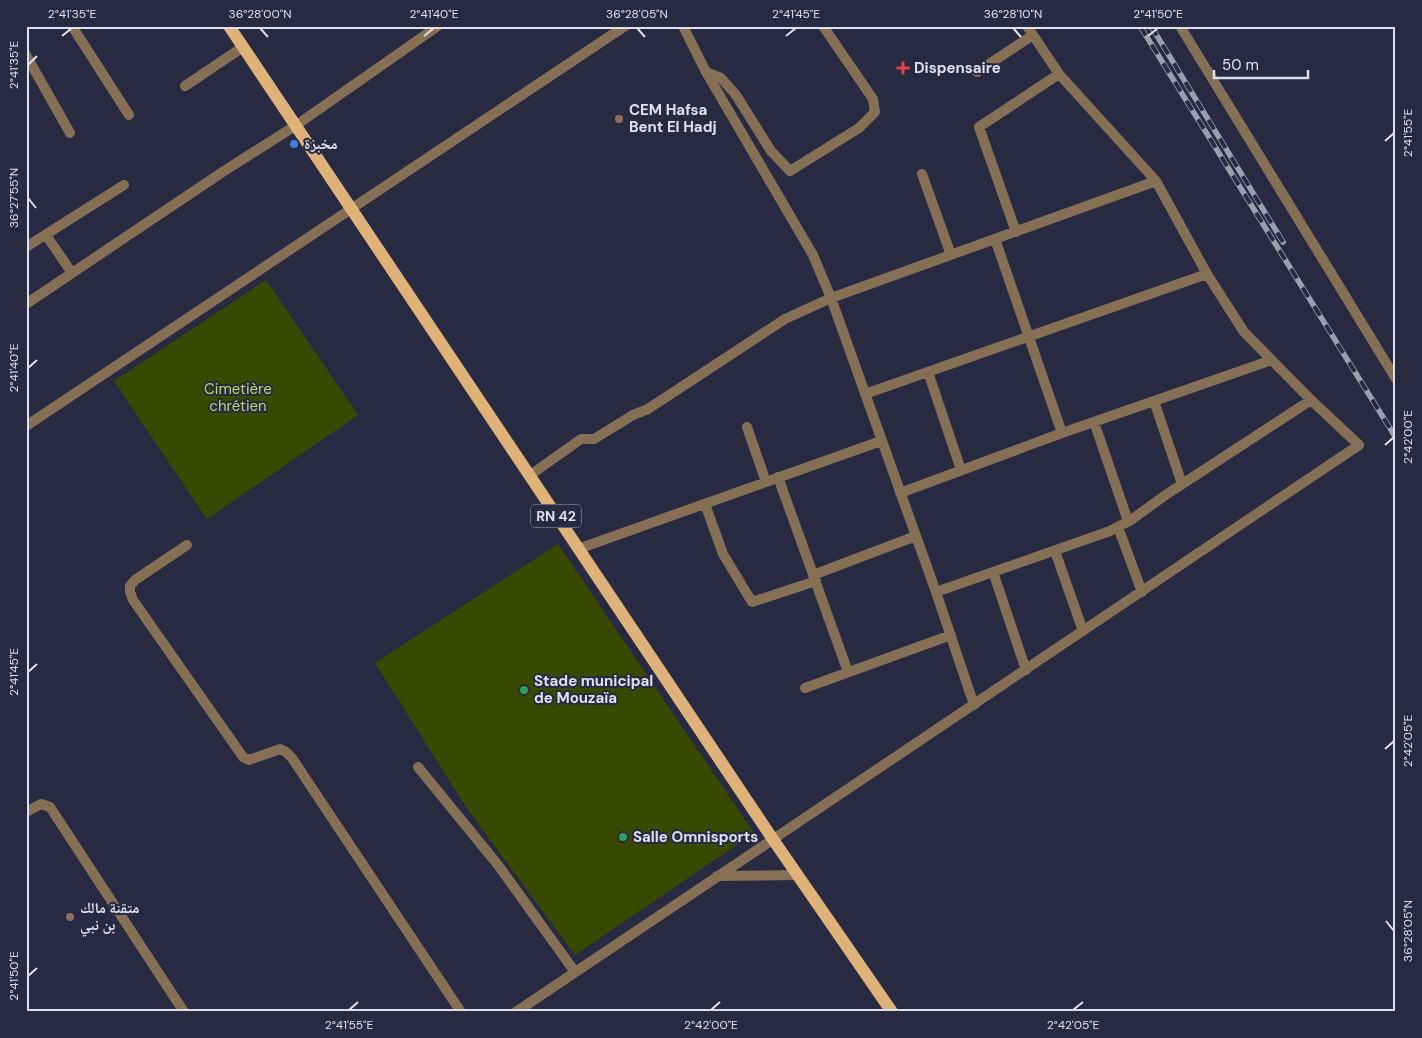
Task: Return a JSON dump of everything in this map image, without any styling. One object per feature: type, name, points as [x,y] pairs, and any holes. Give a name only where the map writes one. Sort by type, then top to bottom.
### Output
[{"type":"main road","name":"RN 42","points":[[229,26],[772,838],[892,1012]]},
{"type":"street","points":[[72,26],[129,115]]},
{"type":"street","points":[[26,304],[224,171],[295,126],[438,26]]},
{"type":"street","points":[[26,426],[624,26]]},
{"type":"street","points":[[682,26],[706,72],[813,255],[916,536],[974,705]]},
{"type":"street","points":[[706,72],[721,78],[736,95],[771,151],[790,171],[859,128],[875,112],[873,99],[823,26]]},
{"type":"street","points":[[1180,26],[1396,379]]},
{"type":"street","points":[[516,1012],[772,838],[974,705],[1359,445],[1311,400],[1244,332],[1207,274],[1156,182],[1060,74],[1030,31],[977,72]]},
{"type":"street","points":[[185,86],[243,47]]},
{"type":"street","points":[[26,55],[70,132]]},
{"type":"street","points":[[1016,232],[979,127],[1060,74]]},
{"type":"street","points":[[922,174],[950,255]]},
{"type":"street","points":[[529,476],[581,439],[594,439],[632,415],[648,409],[785,318],[830,298],[1156,182]]},
{"type":"street","points":[[26,247],[124,185]]},
{"type":"street","points":[[46,235],[72,273]]},
{"type":"street","points":[[995,239],[1062,432]]},
{"type":"street","points":[[864,394],[1207,274]]},
{"type":"street","points":[[900,493],[1062,432],[1272,360]]},
{"type":"street","points":[[928,372],[961,470]]},
{"type":"street","points":[[936,592],[1118,527],[1311,400]]},
{"type":"street","points":[[1154,401],[1182,484]]},
{"type":"street","points":[[1094,422],[1128,521]]},
{"type":"street","points":[[747,427],[766,482]]},
{"type":"street","points":[[578,549],[881,441]]},
{"type":"street","points":[[778,477],[848,672]]},
{"type":"street","points":[[705,504],[723,554],[752,602],[916,536]]},
{"type":"street","points":[[1118,527],[1142,592]]},
{"type":"street","points":[[187,545],[135,580],[130,586],[133,600],[243,757],[249,760],[280,749],[292,758],[461,1012]]},
{"type":"street","points":[[1055,551],[1083,631]]},
{"type":"street","points":[[993,572],[1026,670]]},
{"type":"street","points":[[805,688],[951,636]]},
{"type":"street","points":[[418,767],[498,865],[575,972]]},
{"type":"street","points":[[26,812],[40,804],[50,807],[184,1012]]},
{"type":"street","points":[[716,876],[797,875]]},
{"type":"green space","name":"Cimetière chrétien","points":[[266,280],[358,415],[207,519],[114,381]]},
{"type":"green space","name":"Stade municipal de Mouzaïa","points":[[558,544],[754,833],[575,955],[468,810],[375,663]]},
{"type":"railway","points":[[1140,26],[1396,438]]},
{"type":"railway","points":[[1151,26],[1283,242]]},
{"type":"place","name":"Dispensaire","points":[[903,68]]},
{"type":"place","name":"CEM Hafsa Bent El Hadj","points":[[619,119]]},
{"type":"place","name":"مخبزة","points":[[294,144]]},
{"type":"place","name":"Stade municipal de Mouzaïa","points":[[524,690]]},
{"type":"place","name":"Salle Omnisports","points":[[623,837]]},
{"type":"place","name":"متقنة مالك بن نبي","points":[[70,917]]}]
